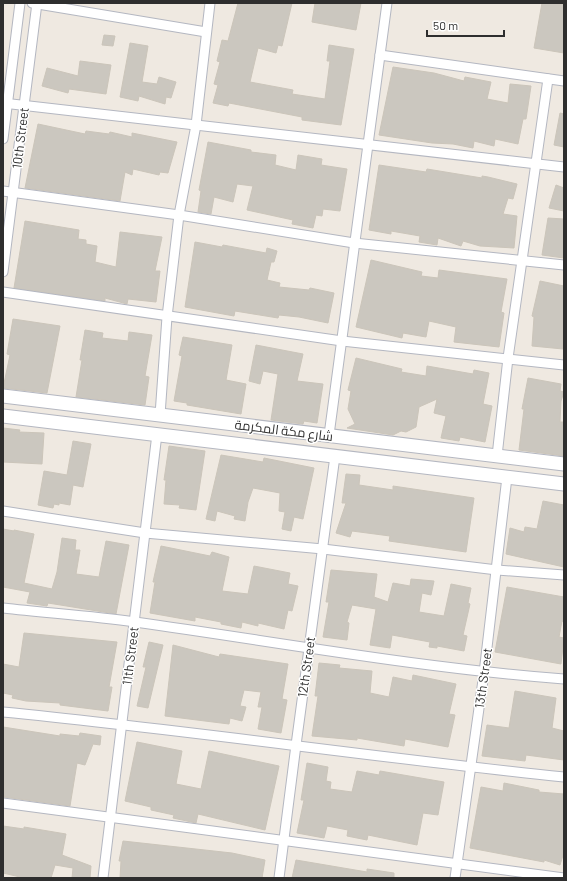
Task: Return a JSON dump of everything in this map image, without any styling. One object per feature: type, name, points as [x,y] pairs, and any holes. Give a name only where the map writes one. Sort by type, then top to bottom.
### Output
[{"type":"main road","name":"شارع مكة المكرمة","points":[[3,396],[564,464]]},
{"type":"main road","name":"شارع مكة المكرمة","points":[[3,416],[564,484]]},
{"type":"street","name":"10th Street","points":[[3,138],[5,103],[20,3]]},
{"type":"street","name":"10th Street","points":[[3,272],[35,3]]},
{"type":"street","points":[[35,3],[206,32]]},
{"type":"street","points":[[160,415],[167,317],[179,215],[196,125],[210,3]]},
{"type":"street","points":[[329,436],[387,3]]},
{"type":"street","points":[[380,55],[564,81]]},
{"type":"street","points":[[497,456],[508,358],[548,79]]},
{"type":"street","points":[[5,103],[564,167]]},
{"type":"street","points":[[3,191],[179,215],[354,243],[564,265]]},
{"type":"street","points":[[3,292],[167,317],[342,341],[564,365]]},
{"type":"street","name":"11th Street","points":[[103,878],[157,434]]},
{"type":"street","name":"12th Street","points":[[280,878],[296,745],[335,456]]},
{"type":"street","name":"13th Street","points":[[455,878],[484,673],[507,477]]},
{"type":"street","points":[[3,511],[145,533],[323,549],[497,570],[564,575]]},
{"type":"street","points":[[3,608],[134,622],[309,649],[484,673],[564,679]]},
{"type":"street","points":[[3,712],[122,723],[470,767],[564,777]]},
{"type":"street","points":[[3,804],[110,816],[564,878]]},
{"type":"building","points":[[238,3],[292,3],[282,46],[278,45],[276,53],[258,48],[250,82],[293,90],[292,94],[325,99],[330,61],[327,61],[329,45],[354,49],[341,125],[302,120],[302,117],[229,103],[228,106],[213,103],[218,85],[214,84],[220,62],[217,61],[222,40],[228,41]]},
{"type":"building","points":[[315,3],[361,3],[356,30],[312,22]]},
{"type":"building","points":[[542,3],[564,4],[564,53],[534,48]]},
{"type":"building","points":[[104,35],[115,36],[113,46],[102,45]]},
{"type":"building","points":[[130,43],[148,46],[142,82],[157,84],[159,77],[176,82],[171,98],[166,97],[165,104],[139,96],[138,101],[120,97]]},
{"type":"building","points":[[80,61],[111,65],[106,94],[69,89],[68,93],[42,86],[47,68],[78,76]]},
{"type":"building","points":[[393,67],[434,73],[464,81],[465,77],[491,82],[487,99],[508,103],[510,84],[531,86],[526,119],[523,119],[518,144],[495,139],[494,146],[474,141],[473,148],[453,144],[432,143],[379,135]]},
{"type":"building","points":[[560,113],[564,114],[564,147],[554,145]]},
{"type":"building","points":[[38,124],[85,134],[86,131],[109,134],[110,132],[132,137],[132,133],[177,142],[168,173],[160,172],[159,175],[133,169],[132,175],[125,172],[120,201],[25,188]]},
{"type":"building","points":[[208,142],[251,150],[251,152],[276,155],[275,165],[296,170],[298,155],[322,159],[321,165],[347,169],[340,211],[323,209],[322,216],[316,215],[313,228],[292,224],[293,220],[247,210],[253,186],[237,184],[233,202],[214,197],[211,214],[198,212],[201,191],[199,190]]},
{"type":"building","points":[[379,165],[426,172],[427,169],[482,178],[482,176],[517,184],[513,199],[508,198],[503,214],[517,216],[514,248],[480,246],[463,241],[461,246],[438,238],[437,245],[419,242],[420,236],[391,231],[391,234],[369,230]]},
{"type":"building","points":[[556,185],[564,188],[564,211],[549,208]]},
{"type":"building","points":[[548,218],[564,219],[564,258],[542,255]]},
{"type":"building","points":[[25,221],[79,230],[78,239],[86,240],[86,244],[97,246],[95,262],[116,267],[120,232],[162,237],[155,271],[160,271],[156,302],[128,299],[127,304],[105,298],[105,301],[14,288]]},
{"type":"building","points":[[195,242],[222,247],[223,245],[266,253],[267,248],[277,251],[274,262],[271,262],[267,280],[280,283],[279,287],[309,290],[310,288],[334,293],[328,323],[299,317],[279,315],[278,318],[235,311],[234,316],[185,307]]},
{"type":"building","points":[[371,260],[422,272],[421,276],[438,278],[439,270],[507,279],[501,312],[504,313],[499,347],[454,342],[456,327],[429,321],[426,337],[403,333],[402,338],[356,327]]},
{"type":"building","points":[[540,281],[564,286],[563,349],[532,346],[534,317],[532,316]]},
{"type":"building","points":[[13,319],[60,326],[47,393],[3,388],[10,355],[7,354]]},
{"type":"building","points":[[85,330],[103,333],[102,338],[128,341],[129,332],[152,335],[145,376],[149,377],[145,405],[76,397]]},
{"type":"building","points":[[183,337],[232,345],[226,380],[246,384],[241,414],[187,405],[187,403],[174,401],[182,356],[179,355]]},
{"type":"building","points":[[256,345],[303,354],[297,381],[323,384],[317,423],[304,421],[303,424],[271,420],[278,374],[263,371],[260,384],[249,381]]},
{"type":"building","points":[[356,358],[402,369],[401,372],[426,376],[427,366],[473,374],[474,370],[489,373],[483,404],[492,406],[485,442],[460,437],[459,441],[441,438],[446,416],[434,413],[437,399],[419,407],[416,427],[406,432],[401,431],[393,435],[347,428],[355,424],[348,409],[351,391],[348,390]]},
{"type":"building","points":[[528,378],[561,384],[560,391],[564,392],[561,401],[560,422],[564,422],[564,456],[519,450],[524,409],[522,409]]},
{"type":"building","points":[[3,428],[20,430],[19,432],[44,433],[42,464],[3,462]]},
{"type":"building","points":[[73,441],[91,444],[83,487],[73,485],[70,505],[59,503],[59,505],[54,504],[53,508],[38,505],[44,471],[67,475]]},
{"type":"building","points":[[169,446],[205,451],[196,510],[179,508],[180,505],[164,504],[166,480],[164,480]]},
{"type":"building","points":[[221,455],[263,462],[264,458],[314,468],[303,519],[294,517],[291,531],[282,529],[285,512],[279,511],[280,493],[253,488],[248,502],[245,521],[234,519],[235,516],[217,511],[215,521],[206,519]]},
{"type":"building","points":[[346,474],[360,475],[359,485],[393,490],[393,486],[474,498],[466,552],[389,541],[390,536],[352,531],[350,537],[336,533],[346,503],[342,503]]},
{"type":"building","points":[[543,501],[564,505],[564,567],[506,554],[510,528],[524,532],[525,527],[537,529]]},
{"type":"building","points":[[3,529],[34,534],[24,583],[52,589],[57,572],[62,538],[76,540],[75,550],[80,550],[76,574],[99,577],[106,541],[129,545],[116,614],[48,603],[47,606],[27,603],[30,592],[3,587]]},
{"type":"building","points":[[161,546],[210,556],[212,552],[229,557],[222,591],[248,594],[254,566],[290,573],[288,584],[298,586],[292,611],[288,610],[284,629],[258,623],[258,626],[242,622],[241,628],[195,617],[195,621],[150,613],[155,582],[153,582]]},
{"type":"building","points":[[331,570],[377,574],[374,597],[388,602],[393,583],[410,586],[411,579],[434,581],[431,595],[422,593],[419,612],[444,616],[451,584],[471,588],[468,603],[470,604],[463,635],[467,636],[464,651],[437,646],[437,648],[429,647],[430,642],[392,635],[390,648],[370,645],[376,609],[352,605],[347,622],[349,623],[347,640],[323,637],[329,602],[326,602]]},
{"type":"building","points":[[507,587],[564,597],[564,622],[562,621],[559,637],[564,638],[561,664],[495,652]]},
{"type":"building","points":[[24,633],[117,642],[109,687],[112,687],[108,711],[60,705],[60,703],[26,701],[12,698],[13,695],[3,693],[3,664],[19,667]]},
{"type":"building","points":[[149,642],[163,645],[148,708],[137,706],[146,667],[143,667]]},
{"type":"building","points":[[173,645],[219,657],[220,654],[288,664],[282,699],[287,700],[281,733],[258,729],[262,707],[258,707],[261,692],[244,690],[240,706],[246,707],[242,721],[230,718],[229,724],[165,716]]},
{"type":"building","points":[[319,663],[340,665],[339,668],[372,671],[370,693],[389,697],[393,677],[412,681],[413,675],[456,684],[449,714],[455,715],[448,747],[405,739],[404,746],[357,738],[357,740],[312,736],[318,696],[315,696]]},
{"type":"building","points":[[515,691],[556,698],[552,728],[564,731],[564,760],[526,755],[525,761],[482,756],[487,725],[509,728]]},
{"type":"building","points":[[3,727],[60,736],[60,734],[79,736],[80,733],[101,736],[100,745],[93,744],[85,765],[77,763],[70,806],[4,797]]},
{"type":"building","points":[[137,742],[182,751],[176,784],[201,789],[209,751],[279,766],[265,830],[198,814],[196,823],[173,818],[174,815],[151,810],[151,807],[125,801]]},
{"type":"building","points":[[307,763],[328,767],[326,781],[331,782],[330,789],[352,792],[357,771],[379,775],[380,771],[444,782],[438,815],[423,813],[417,845],[368,835],[367,840],[347,836],[348,830],[327,826],[324,838],[297,833],[304,800],[301,800]]},
{"type":"building","points":[[504,783],[539,790],[539,792],[564,794],[564,852],[560,865],[544,860],[544,862],[470,848],[481,787],[503,791]]},
{"type":"building","points":[[3,826],[24,829],[24,827],[66,834],[62,855],[91,866],[90,878],[72,878],[73,868],[55,865],[51,878],[20,878],[3,873]]},
{"type":"building","points":[[123,841],[232,853],[265,860],[262,878],[120,878],[121,861],[119,861]]},
{"type":"building","points":[[296,860],[367,872],[367,869],[394,873],[394,878],[292,878]]}]
